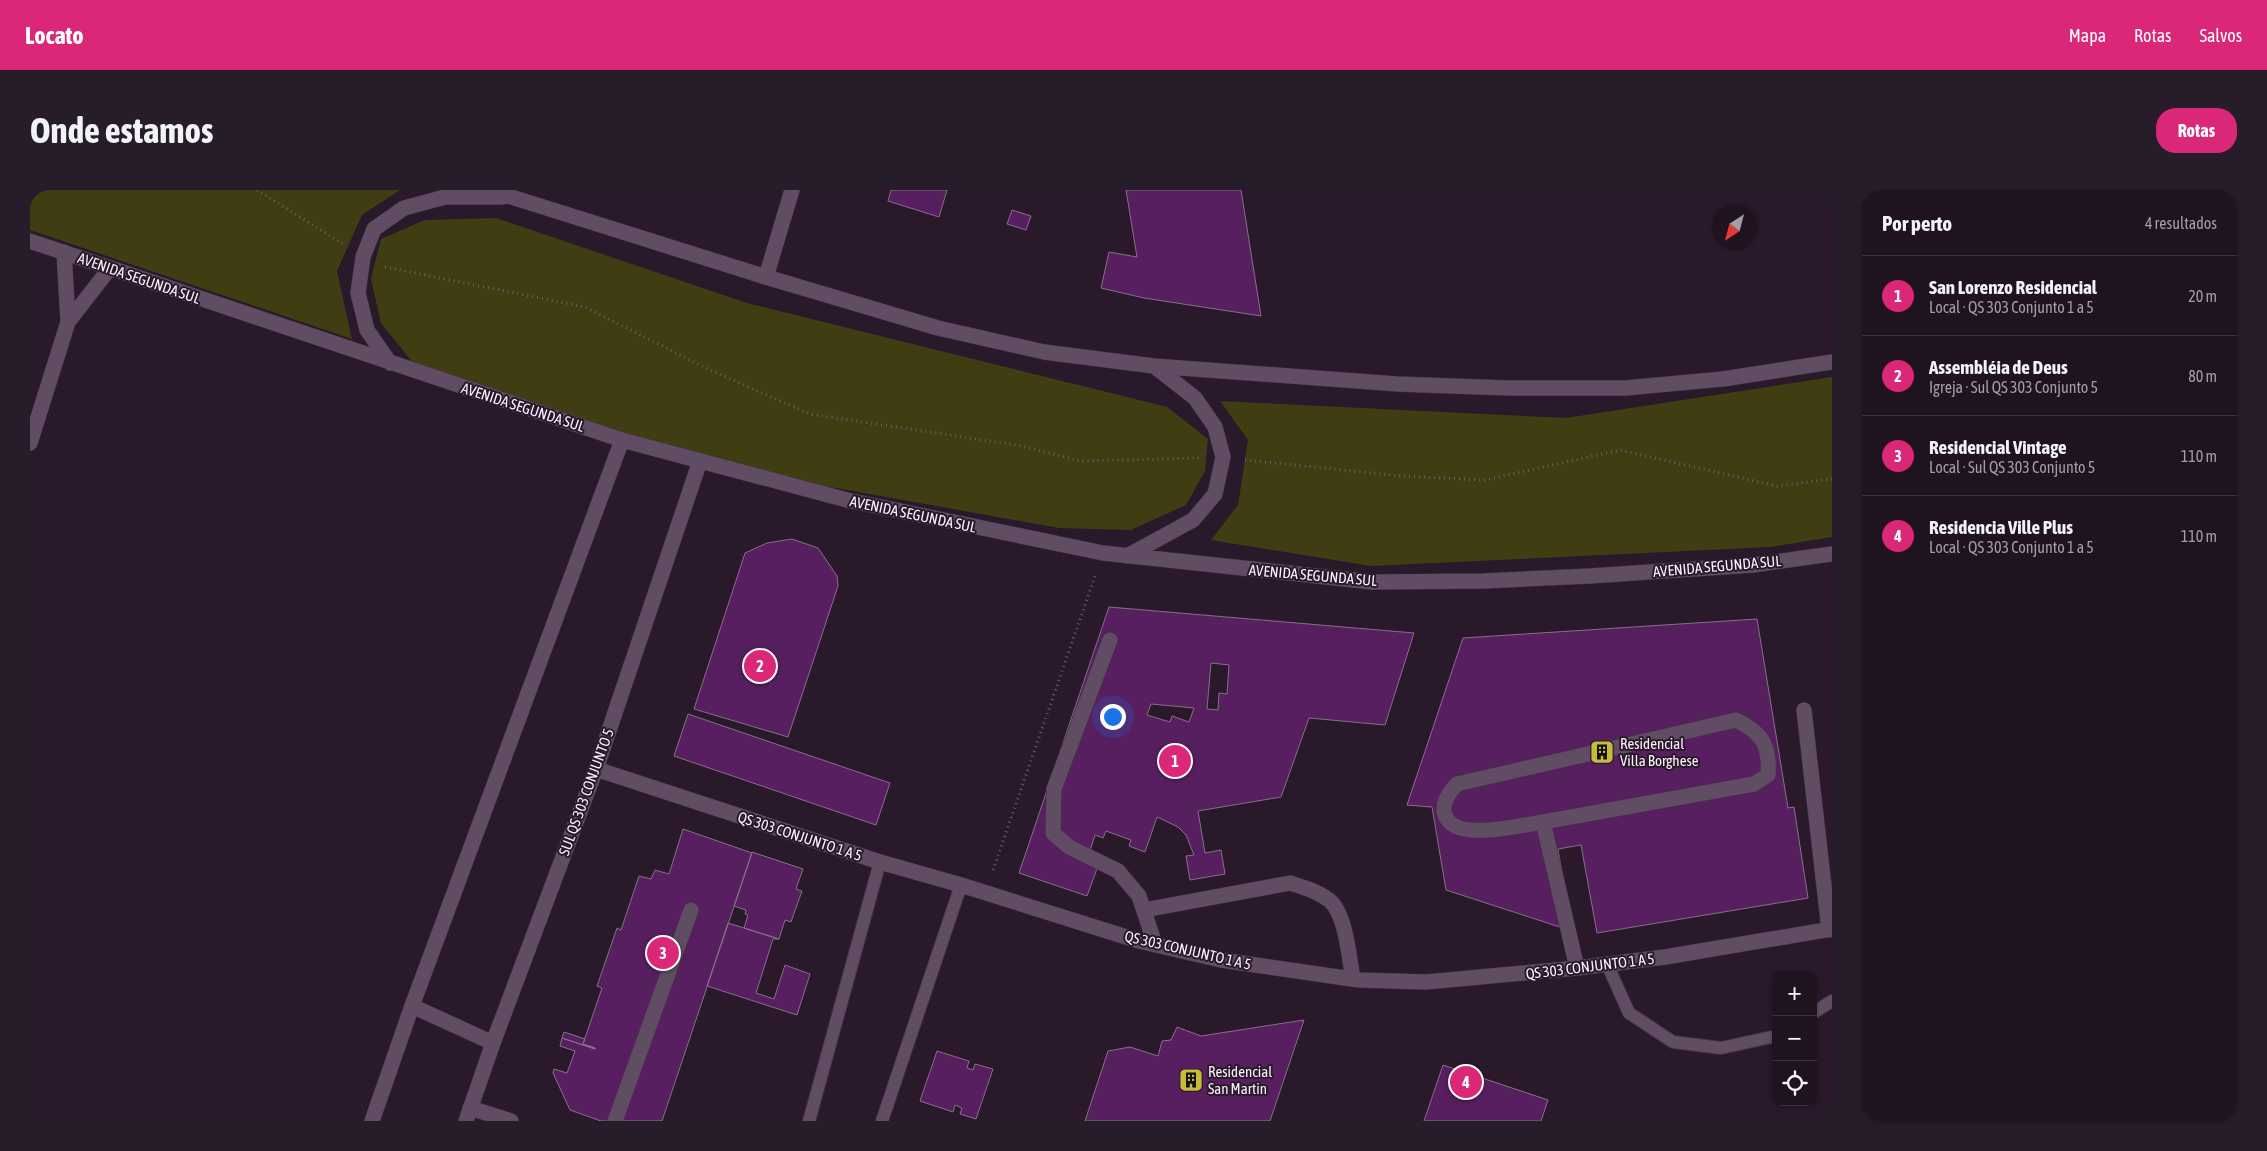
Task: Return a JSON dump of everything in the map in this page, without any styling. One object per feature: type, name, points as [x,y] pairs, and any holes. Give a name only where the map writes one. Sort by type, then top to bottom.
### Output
[{"type":"street","points":[[489,190],[766,278],[938,328],[1044,352],[1154,366],[1397,384],[1508,388],[1625,388],[1723,379],[1832,362]]},
{"type":"street","points":[[766,278],[792,190]]},
{"type":"street","points":[[390,363],[367,330],[358,293],[363,256],[374,229],[404,208],[445,197],[511,197]]},
{"type":"street","name":"AVENIDA SEGUNDA SUL","points":[[30,241],[622,440],[847,500],[1103,553],[1373,582],[1590,576],[1753,565],[1832,554]]},
{"type":"street","points":[[64,252],[68,322]]},
{"type":"street","points":[[30,443],[68,322],[110,268]]},
{"type":"street","points":[[1127,556],[1193,520],[1215,494],[1223,457],[1216,427],[1195,398],[1154,366]]},
{"type":"street","points":[[372,1121],[412,1006],[622,440]]},
{"type":"street","name":"SUL QS 303 CONJUNTO 5","points":[[468,1114],[493,1042],[596,769],[700,461]]},
{"type":"street","points":[[1110,640],[1054,790],[1053,833],[1069,847],[1118,871],[1139,896],[1155,944]]},
{"type":"street","points":[[1804,710],[1831,930]]},
{"type":"street","points":[[1736,720],[1753,728],[1765,743],[1769,759],[1768,775],[1754,784],[1543,822],[1474,832],[1458,829],[1448,822],[1443,808],[1448,794],[1457,784],[1736,720]]},
{"type":"street","name":"QS 303 CONJUNTO 1 A 5","points":[[596,769],[880,862],[961,884],[1155,944],[1220,960],[1353,980],[1426,982],[1577,968],[1831,930]]},
{"type":"street","points":[[1543,822],[1577,968]]},
{"type":"street","points":[[1144,910],[1290,883],[1311,890],[1330,900],[1340,915],[1353,980]]},
{"type":"street","points":[[615,1121],[691,910]]},
{"type":"street","points":[[412,1006],[493,1042]]},
{"type":"street","points":[[468,1114],[511,1121]]},
{"type":"lane","points":[[809,1121],[880,862]]},
{"type":"lane","points":[[882,1121],[961,884]]},
{"type":"lane","points":[[1607,964],[1629,1013],[1673,1042],[1722,1048],[1772,1037]]},
{"type":"lane","points":[[1817,1010],[1832,1001]]},
{"type":"path","points":[[257,190],[381,266],[585,307],[710,370],[810,414],[1022,446],[1082,461],[1223,457],[1401,476],[1485,480],[1620,450],[1777,486],[1832,478]]},
{"type":"path","points":[[986,892],[1103,553]]},
{"type":"shaded area","points":[[30,190],[400,190],[362,215],[337,271],[352,339],[30,230]]},
{"type":"shaded area","points":[[496,218],[747,303],[1167,407],[1208,439],[1205,471],[1186,505],[1131,530],[1059,528],[685,461],[413,363],[381,323],[371,279],[381,239],[425,220]]},
{"type":"shaded area","points":[[1832,377],[1832,537],[1771,547],[1371,566],[1211,540],[1238,505],[1248,440],[1220,401],[1566,418]]},
{"type":"building","points":[[891,190],[947,190],[939,217],[888,201]]},
{"type":"building","points":[[1126,190],[1241,190],[1261,316],[1144,298],[1101,288],[1109,252],[1137,257]]},
{"type":"building","points":[[1012,210],[1031,216],[1026,230],[1007,224]]},
{"type":"building","points":[[792,539],[818,548],[837,576],[838,586],[788,737],[694,709],[745,553],[767,543]]},
{"type":"building","points":[[1109,607],[1414,633],[1385,725],[1309,718],[1281,797],[1198,811],[1205,853],[1221,850],[1225,874],[1190,880],[1186,856],[1194,855],[1186,835],[1178,827],[1157,817],[1145,852],[1129,846],[1131,840],[1106,831],[1103,838],[1095,835],[1087,860],[1099,863],[1087,896],[1019,873]],"holes":[[[1211,663],[1229,665],[1227,694],[1219,693],[1218,710],[1207,709]],[[1151,704],[1194,708],[1189,722],[1172,716],[1170,722],[1147,715]]]},
{"type":"building","name":"Residencial Villa Borghese","points":[[1757,619],[1788,808],[1794,807],[1808,898],[1597,933],[1581,845],[1558,849],[1572,931],[1446,890],[1432,807],[1407,805],[1463,638]]},
{"type":"building","points":[[688,714],[890,783],[876,825],[674,756]]},
{"type":"building","points":[[683,829],[752,853],[662,1121],[601,1121],[570,1110],[553,1073],[554,1069],[567,1073],[575,1051],[560,1046],[562,1038],[595,1049],[583,1044],[602,988],[597,986],[617,928],[621,930],[639,876],[651,879],[655,870],[669,874]]},
{"type":"building","points":[[752,852],[803,869],[796,889],[802,891],[791,922],[785,920],[779,939],[744,928],[748,915],[745,914],[746,910],[734,906]]},
{"type":"building","points":[[728,923],[779,939],[773,939],[756,993],[774,999],[785,965],[810,974],[797,1015],[707,986]]},
{"type":"building","name":"Residencial San Martin","points":[[1304,1020],[1270,1121],[1085,1121],[1108,1051],[1130,1047],[1158,1056],[1162,1041],[1171,1040],[1177,1027],[1201,1036]]},
{"type":"building","points":[[564,1032],[585,1039],[583,1044],[595,1049],[562,1038]]},
{"type":"building","points":[[937,1051],[969,1061],[967,1068],[973,1070],[975,1064],[993,1069],[976,1119],[960,1114],[962,1108],[955,1105],[953,1112],[920,1101]]},
{"type":"building","points":[[1443,1065],[1548,1100],[1541,1121],[1424,1121]]},
{"type":"place","name":"Assembléia de Deus","points":[[760,666]]},
{"type":"place","name":"Residencial Villa Borghese","points":[[1602,752]]},
{"type":"place","name":"San Lorenzo Residencial","points":[[1175,761]]},
{"type":"place","name":"Residencial Vintage","points":[[663,953]]},
{"type":"place","name":"Residencial San Martin","points":[[1191,1080]]},
{"type":"place","name":"Residencia Ville Plus","points":[[1466,1082]]}]
